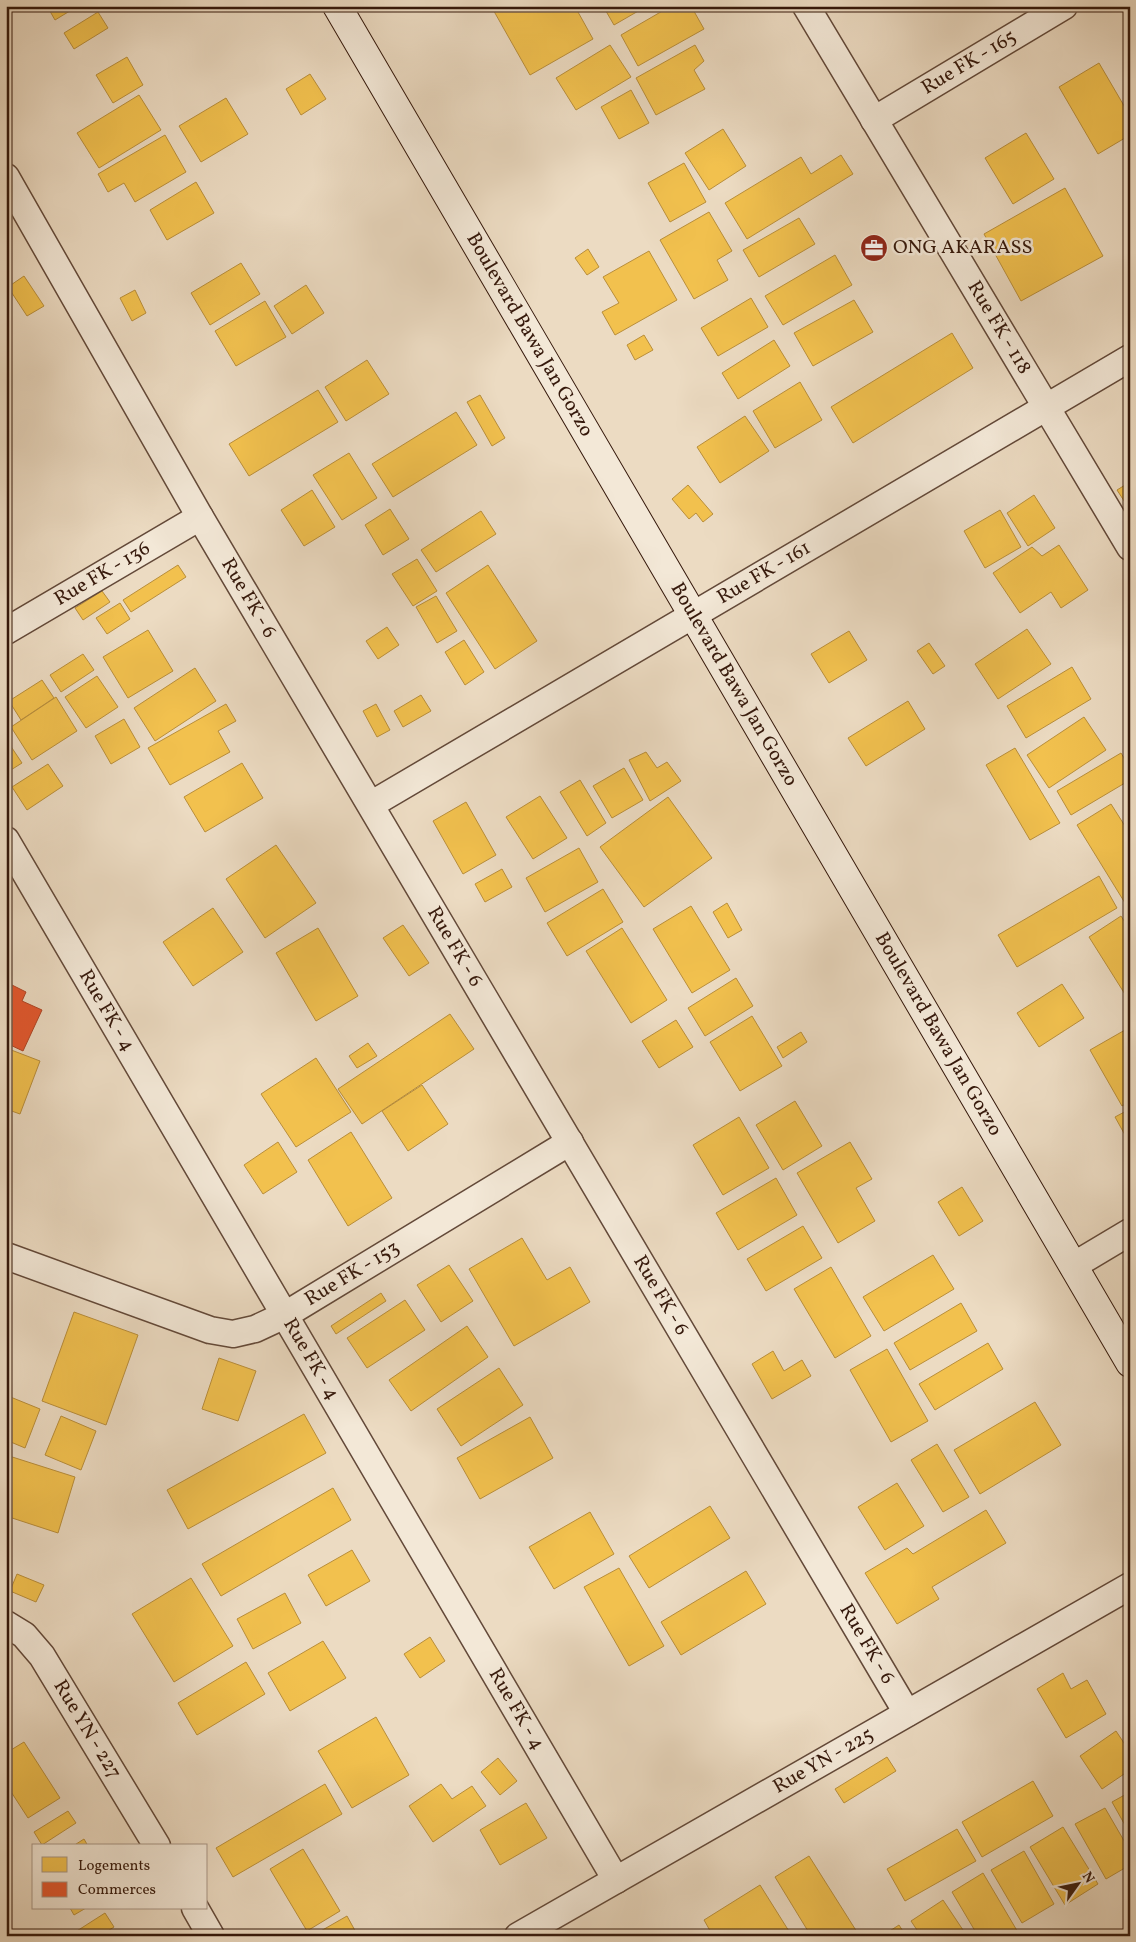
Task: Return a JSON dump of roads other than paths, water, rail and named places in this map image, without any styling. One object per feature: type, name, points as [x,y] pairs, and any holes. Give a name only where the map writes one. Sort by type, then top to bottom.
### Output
[{"type":"main road","name":"Boulevard Bawa Jan Gorzo","points":[[337,6],[1130,1363]]},
{"type":"street","name":"Rue FK - 118","points":[[806,6],[1130,547]]},
{"type":"street","name":"Rue FK - 165","points":[[874,120],[1064,6]]},
{"type":"street","name":"Rue FK - 6","points":[[6,177],[200,517],[372,804],[908,1713]]},
{"type":"street","name":"Rue FK - 161","points":[[372,804],[1130,358]]},
{"type":"street","name":"Rue FK - 136","points":[[6,631],[200,517]]},
{"type":"street","name":"Rue FK - 4","points":[[6,840],[616,1880]]},
{"type":"street","name":"Rue FK - 153","points":[[6,1256],[210,1330],[233,1334],[255,1329],[285,1315],[570,1142]]},
{"type":"street","points":[[1073,1266],[1130,1232]]},
{"type":"street","name":"Rue YN - 225","points":[[518,1936],[1130,1586]]},
{"type":"street","name":"Rue YN - 227","points":[[6,1624],[24,1634],[42,1656],[156,1844]]},
{"type":"street","points":[[196,1910],[211,1936]]},
{"type":"place","name":"ONG AKARASS","points":[[874,248]]}]
